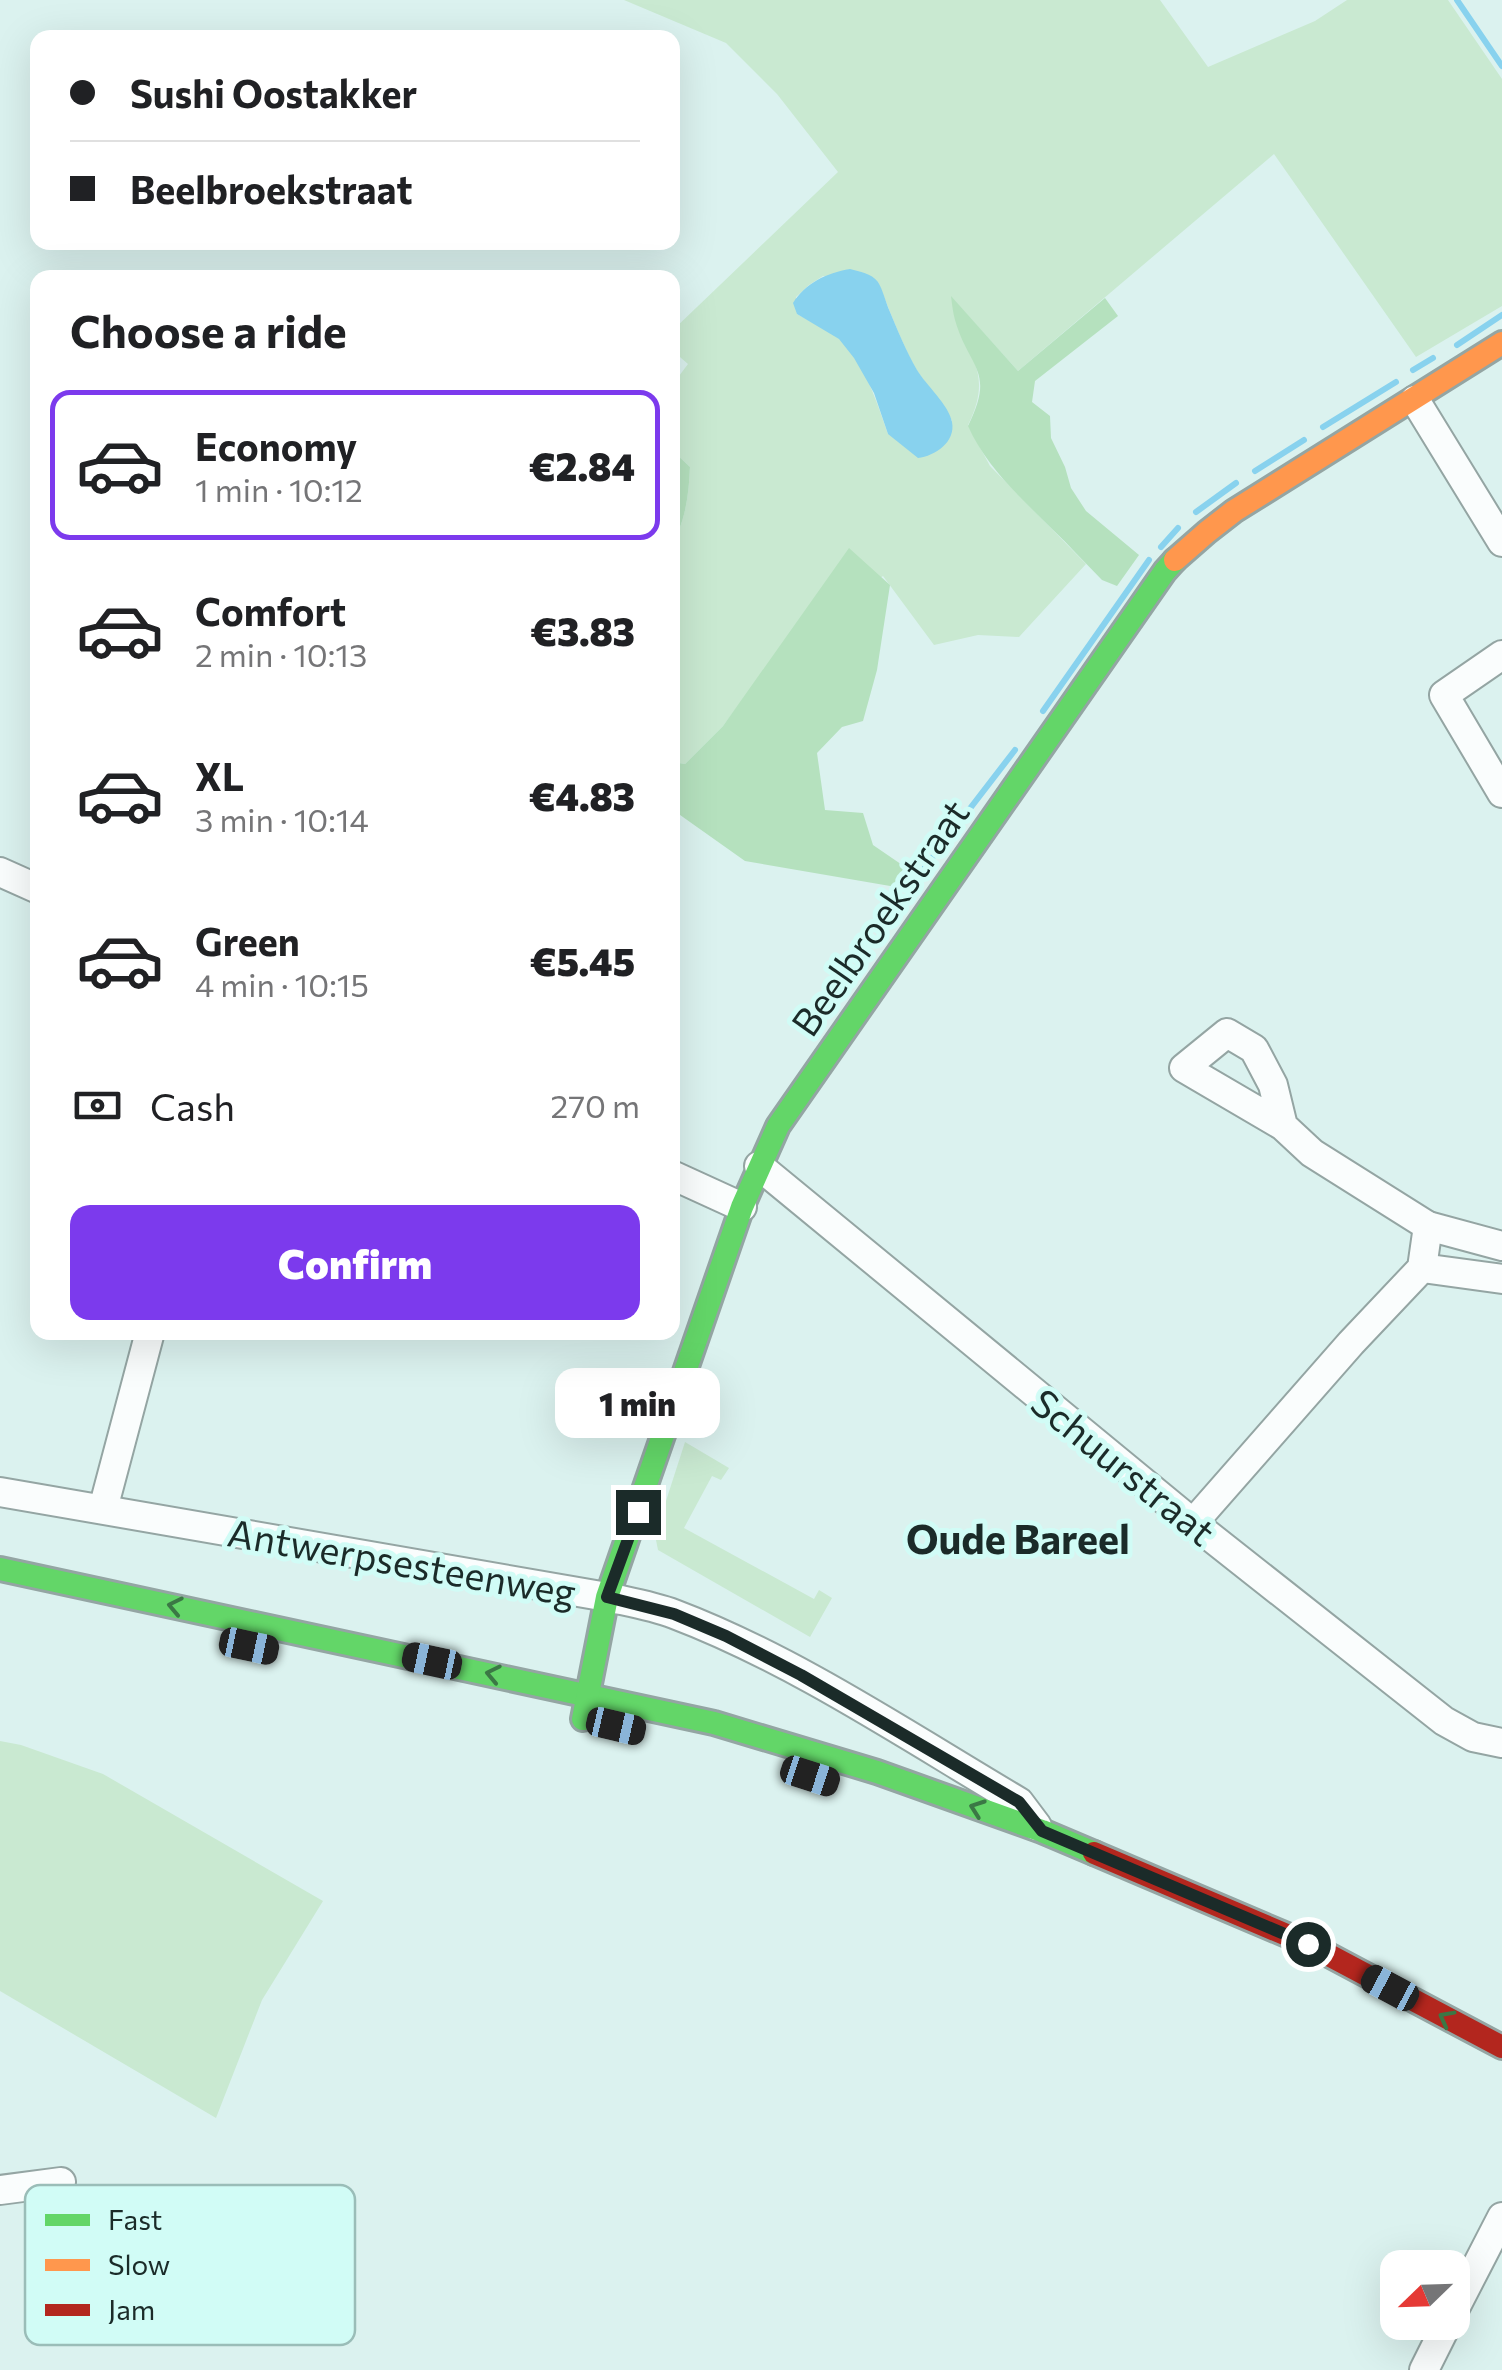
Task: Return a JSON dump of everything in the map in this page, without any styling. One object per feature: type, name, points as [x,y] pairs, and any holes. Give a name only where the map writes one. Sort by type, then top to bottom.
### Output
[{"type":"main road","name":"Beelbroekstraat","points":[[413,1681],[575,1717],[588,1695],[607,1597],[742,1207],[778,1126],[1165,571],[1205,531],[1502,343]]},
{"type":"main road","name":"Antwerpsesteenweg","points":[[0,1569],[714,1723],[859,1766],[1042,1831],[1308,1944],[1502,2047]]},
{"type":"main road","points":[[916,1809],[997,1838]]},
{"type":"main road","points":[[1410,2023],[1502,2069]]},
{"type":"street","points":[[1414,400],[1502,542]]},
{"type":"street","points":[[1502,655],[1444,695],[1502,793]]},
{"type":"street","points":[[0,872],[30,885]]},
{"type":"street","points":[[1283,1126],[1312,1153],[1428,1226],[1502,1246]]},
{"type":"street","name":"Schuurstraat","points":[[759,1166],[1193,1523],[1444,1721],[1473,1737],[1502,1743]]},
{"type":"street","points":[[680,1179],[742,1207]]},
{"type":"street","points":[[1193,1523],[1422,1268],[1428,1226]]},
{"type":"street","points":[[1422,1268],[1502,1280]]},
{"type":"street","points":[[103,1509],[148,1340]]},
{"type":"street","name":"Antwerpsesteenweg","points":[[0,1492],[607,1597],[674,1614],[801,1675],[1019,1802],[1042,1831]]},
{"type":"street","points":[[38,2185],[61,2182]]},
{"type":"street","points":[[0,2190],[25,2187]]},
{"type":"street","points":[[1470,2279],[1502,2217]]},
{"type":"street","points":[[1424,2370],[1439,2340]]},
{"type":"green space","points":[[624,0],[1160,0],[1208,67],[1315,21],[1347,0],[1448,0],[1502,79],[1502,306],[1416,357],[1274,154],[1018,371],[952,298],[978,373],[976,404],[968,425],[990,466],[1086,564],[1019,637],[978,635],[934,645],[883,576],[774,657],[723,726],[685,764],[680,763],[680,525],[690,467],[680,458],[680,375],[688,364],[680,357],[680,323],[838,172],[777,94],[726,43]],"holes":[[[823,276],[878,282],[916,369],[952,421],[888,434],[869,384],[849,349],[835,335],[797,314],[796,297]]]},
{"type":"green space","points":[[951,296],[1018,371],[1105,298],[1118,316],[1035,381],[1032,402],[1050,416],[1051,438],[1071,488],[1086,511],[1139,555],[1117,586],[1102,580],[1016,493],[976,441],[968,426],[980,393],[980,381],[955,320]]},
{"type":"green space","points":[[680,458],[690,467],[680,525]]},
{"type":"green space","points":[[849,548],[890,585],[877,670],[863,721],[842,727],[817,753],[825,810],[863,813],[873,845],[911,871],[896,887],[745,861],[680,815],[680,763],[685,764],[723,726]]},
{"type":"green space","points":[[685,1442],[729,1468],[721,1480],[712,1476],[684,1528],[814,1599],[819,1590],[832,1598],[810,1637],[658,1550],[655,1535]]},
{"type":"green space","points":[[0,1741],[103,1774],[323,1901],[262,2000],[216,2118],[0,1991]]},
{"type":"water","points":[[850,269],[878,282],[913,363],[950,416],[951,436],[931,454],[918,458],[888,434],[874,393],[854,358],[839,339],[797,314],[793,303],[804,290],[825,276]]},
{"type":"waterway","points":[[1457,0],[1502,66]]},
{"type":"waterway","points":[[1457,345],[1502,315]]},
{"type":"waterway","points":[[1413,370],[1433,358]]},
{"type":"waterway","points":[[1323,427],[1396,382]]},
{"type":"waterway","points":[[1255,471],[1304,440]]},
{"type":"waterway","points":[[1196,512],[1236,483]]},
{"type":"waterway","points":[[1161,547],[1178,528]]},
{"type":"waterway","points":[[1043,711],[1149,560]]},
{"type":"waterway","points":[[925,867],[1015,750]]},
{"type":"traffic: fast","points":[[583,1719],[607,1597],[742,1207],[778,1126],[1175,560]]},
{"type":"traffic: fast","points":[[0,1569],[714,1723],[877,1772],[1094,1853]]},
{"type":"traffic: slow","points":[[1175,560],[1234,511],[1502,343]]},
{"type":"traffic: jam","points":[[1094,1853],[1308,1944],[1502,2047]]},
{"type":"district","name":"Oude Bareel","points":[[1018,1537]]},
{"type":"route","points":[[638,1512],[607,1597],[663,1610],[726,1636],[840,1696],[1019,1802],[1042,1831],[1308,1944]]}]
